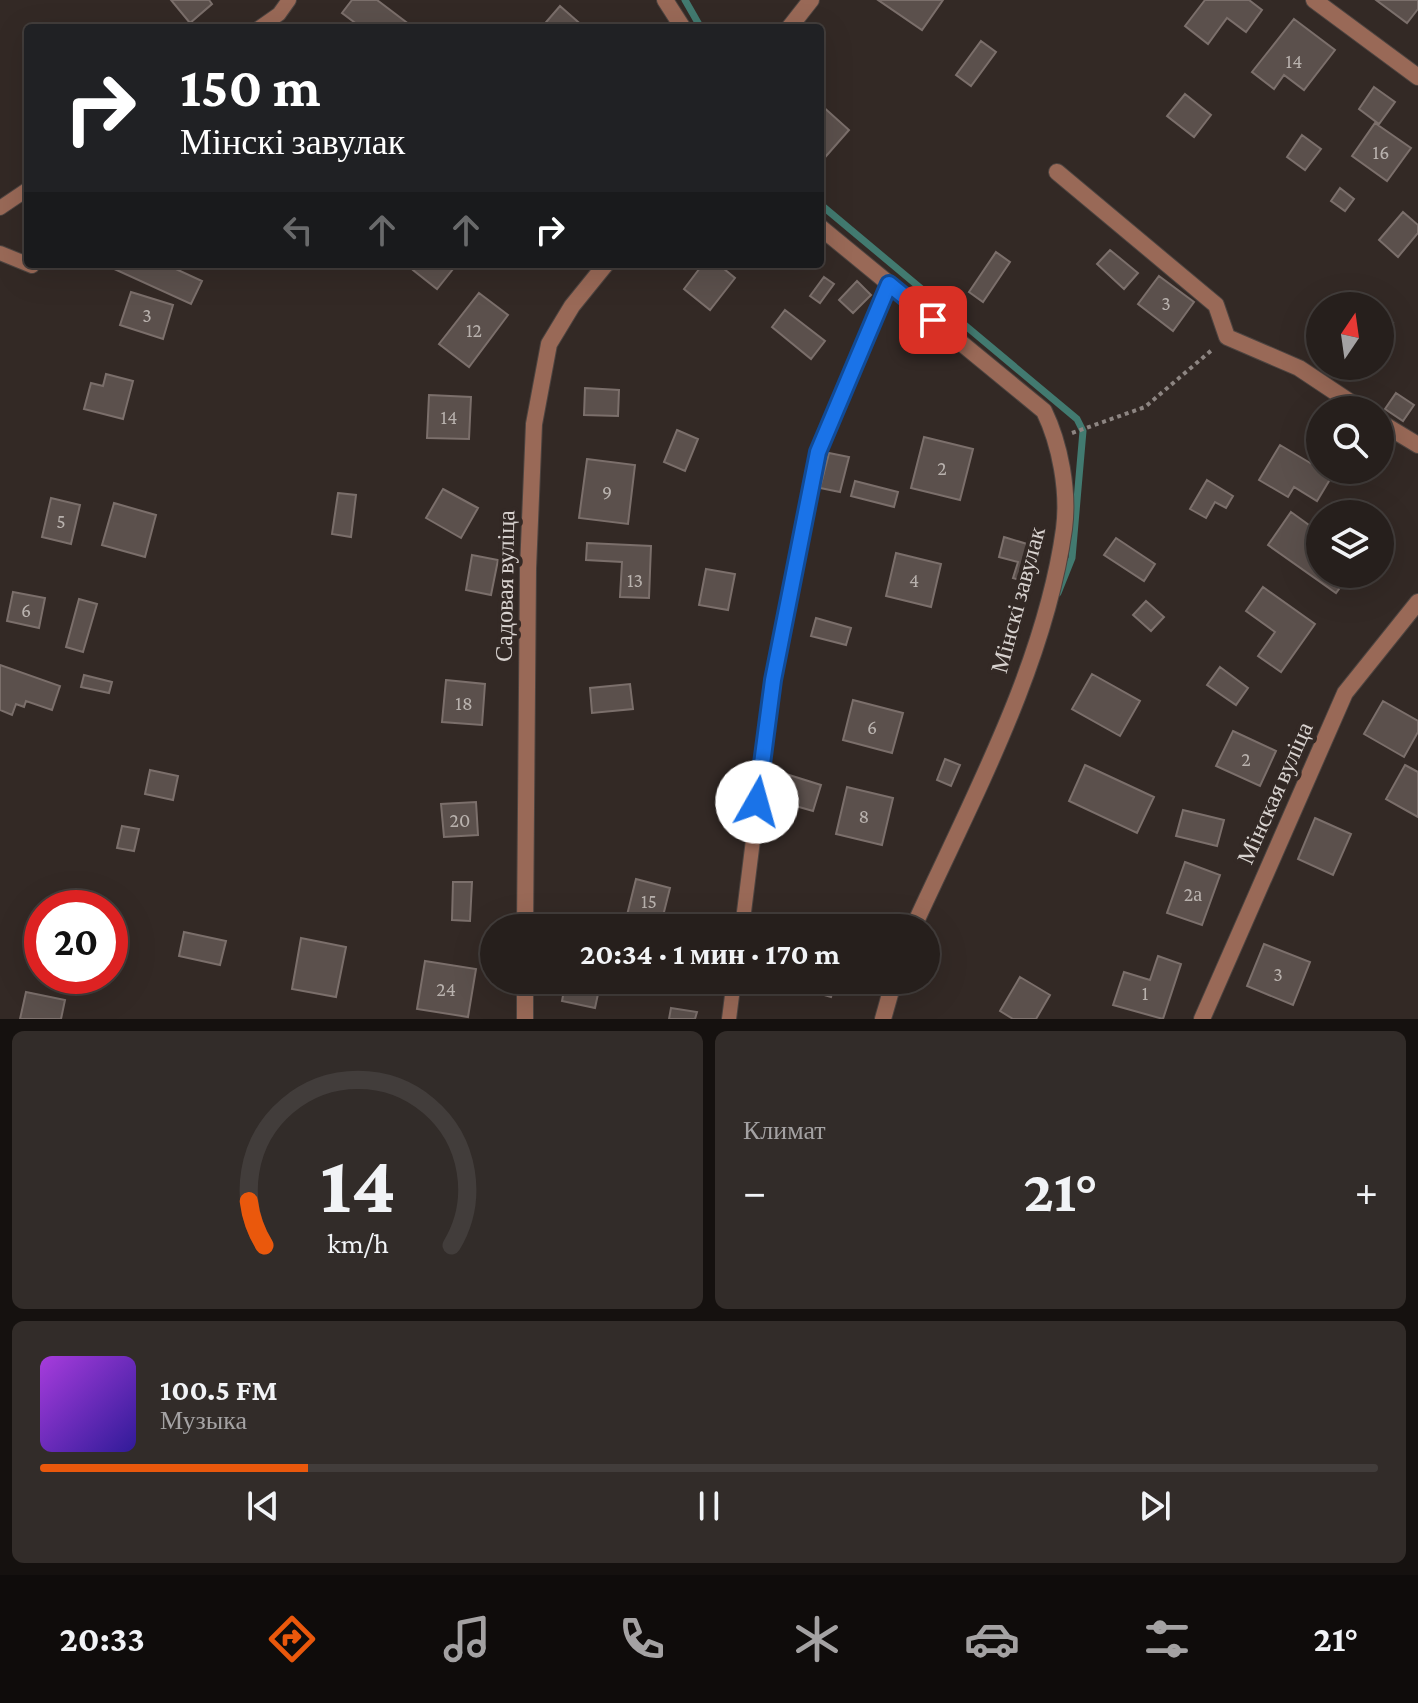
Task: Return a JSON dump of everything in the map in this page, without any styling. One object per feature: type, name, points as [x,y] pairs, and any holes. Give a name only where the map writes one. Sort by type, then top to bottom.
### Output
[{"type":"street","points":[[665,0],[680,24]]},
{"type":"street","points":[[792,24],[811,0]]},
{"type":"street","points":[[1314,0],[1418,77]]},
{"type":"street","points":[[1057,172],[1216,305],[1227,337],[1299,368],[1341,396]]},
{"type":"street","name":"Мінскі завулак","points":[[824,230],[1044,411],[1056,436],[1064,527],[1050,594],[1019,690],[919,914]]},
{"type":"street","name":"Садовая вуліца","points":[[525,914],[528,569],[534,424],[549,344],[572,306],[603,268]]},
{"type":"street","points":[[1394,430],[1418,445]]},
{"type":"street","name":"Мінская вуліца","points":[[1202,1019],[1345,693],[1418,602]]},
{"type":"street","points":[[525,994],[525,1019]]},
{"type":"street","points":[[883,1019],[890,994]]},
{"type":"lane","points":[[265,24],[279,14],[289,0]]},
{"type":"lane","points":[[0,208],[24,192]]},
{"type":"lane","points":[[0,253],[24,263]]},
{"type":"lane","points":[[744,914],[773,680],[818,452],[889,284]]},
{"type":"lane","points":[[729,1019],[732,994]]},
{"type":"path","points":[[1056,436],[1083,431],[1145,407],[1227,337]]},
{"type":"building","points":[[171,0],[209,0],[212,4],[190,23]]},
{"type":"building","points":[[352,0],[377,0],[409,24],[357,24],[342,13]]},
{"type":"building","points":[[878,0],[943,0],[922,30]]},
{"type":"building","points":[[1205,0],[1249,0],[1262,10],[1246,32],[1227,18],[1208,44],[1185,26]]},
{"type":"building","points":[[1376,0],[1418,0],[1418,9],[1407,23]]},
{"type":"building","points":[[560,6],[580,24],[544,24]]},
{"type":"building","points":[[1294,19],[1335,50],[1304,90],[1284,75],[1274,89],[1252,72]]},
{"type":"building","points":[[981,41],[996,52],[971,86],[956,75]]},
{"type":"building","points":[[1374,87],[1395,102],[1379,124],[1359,109]]},
{"type":"building","points":[[1185,94],[1211,115],[1194,137],[1167,116]]},
{"type":"building","points":[[824,108],[849,130],[824,158]]},
{"type":"building","points":[[1375,123],[1411,148],[1387,181],[1352,156]]},
{"type":"building","points":[[1302,135],[1321,149],[1305,170],[1287,157]]},
{"type":"building","points":[[1340,188],[1354,199],[1345,211],[1331,201]]},
{"type":"building","points":[[1403,212],[1418,225],[1418,233],[1398,257],[1379,240]]},
{"type":"building","points":[[1110,250],[1138,273],[1124,289],[1097,264]]},
{"type":"building","points":[[996,252],[1010,262],[983,302],[969,292]]},
{"type":"building","points":[[112,268],[174,268],[202,281],[191,304]]},
{"type":"building","points":[[415,268],[454,268],[437,289],[413,270]]},
{"type":"building","points":[[700,268],[723,268],[735,278],[710,310],[684,289]]},
{"type":"building","points":[[1159,276],[1194,302],[1173,331],[1138,304]]},
{"type":"building","points":[[824,277],[834,284],[820,303],[810,296]]},
{"type":"building","points":[[857,281],[871,295],[853,313],[839,300]]},
{"type":"building","points":[[131,292],[173,305],[163,339],[120,325]]},
{"type":"building","points":[[479,293],[508,315],[469,367],[439,344]]},
{"type":"building","points":[[785,310],[825,341],[811,359],[772,327]]},
{"type":"building","points":[[106,374],[133,381],[123,419],[84,409],[91,383],[103,386]]},
{"type":"building","points":[[585,388],[619,390],[618,416],[584,415]]},
{"type":"building","points":[[1396,393],[1414,405],[1403,421],[1394,415]]},
{"type":"building","points":[[429,395],[471,397],[469,439],[427,438]]},
{"type":"building","points":[[677,430],[698,439],[685,471],[664,462]]},
{"type":"building","points":[[924,437],[973,449],[960,500],[911,488]]},
{"type":"building","points":[[1280,445],[1306,460],[1306,484],[1327,484],[1315,500],[1294,487],[1288,497],[1259,480]]},
{"type":"building","points":[[829,453],[849,457],[840,492],[820,488]]},
{"type":"building","points":[[587,459],[635,465],[628,524],[579,518]]},
{"type":"building","points":[[1207,480],[1233,496],[1226,508],[1215,502],[1206,518],[1190,509]]},
{"type":"building","points":[[855,481],[898,492],[894,507],[851,496]]},
{"type":"building","points":[[443,489],[478,508],[461,538],[426,518]]},
{"type":"building","points":[[338,493],[356,495],[351,537],[332,534]]},
{"type":"building","points":[[51,498],[80,505],[71,544],[42,537]]},
{"type":"building","points":[[114,503],[156,515],[145,557],[102,545]]},
{"type":"building","points":[[1291,512],[1306,523],[1306,572],[1268,545]]},
{"type":"building","points":[[1004,537],[1037,547],[1027,582],[1013,578],[1018,562],[999,557]]},
{"type":"building","points":[[1116,538],[1155,564],[1144,581],[1104,555]]},
{"type":"building","points":[[587,543],[651,546],[649,598],[620,597],[622,562],[586,560]]},
{"type":"building","points":[[896,553],[941,564],[931,607],[886,596]]},
{"type":"building","points":[[472,555],[498,560],[491,595],[466,590]]},
{"type":"building","points":[[706,569],[735,574],[728,610],[699,605]]},
{"type":"building","points":[[1263,587],[1315,624],[1281,672],[1258,656],[1275,632],[1246,611]]},
{"type":"building","points":[[13,592],[45,598],[39,628],[7,621]]},
{"type":"building","points":[[79,599],[97,604],[83,652],[66,647]]},
{"type":"building","points":[[1146,601],[1164,617],[1151,631],[1133,615]]},
{"type":"building","points":[[816,618],[851,628],[846,645],[811,636]]},
{"type":"building","points":[[0,665],[60,686],[52,710],[26,701],[24,707],[16,704],[12,715],[0,710]]},
{"type":"building","points":[[1220,667],[1248,688],[1236,705],[1207,685]]},
{"type":"building","points":[[1092,674],[1140,701],[1120,736],[1072,709]]},
{"type":"building","points":[[84,675],[112,682],[109,693],[81,687]]},
{"type":"building","points":[[446,680],[485,684],[482,725],[442,722]]},
{"type":"building","points":[[630,684],[633,709],[592,713],[590,688]]},
{"type":"building","points":[[853,700],[903,713],[892,753],[843,740]]},
{"type":"building","points":[[1383,701],[1418,721],[1418,732],[1404,757],[1364,734]]},
{"type":"building","points":[[1233,731],[1276,751],[1260,786],[1216,766]]},
{"type":"building","points":[[945,759],[960,765],[951,786],[937,780]]},
{"type":"building","points":[[1085,765],[1154,797],[1137,833],[1069,801]]},
{"type":"building","points":[[1405,765],[1418,772],[1418,817],[1386,799]]},
{"type":"building","points":[[150,770],[178,776],[173,800],[145,794]]},
{"type":"building","points":[[786,774],[821,785],[813,811],[778,801]]},
{"type":"building","points":[[847,787],[893,798],[882,845],[836,834]]},
{"type":"building","points":[[476,802],[478,835],[444,837],[441,804]]},
{"type":"building","points":[[1183,810],[1224,820],[1217,846],[1176,836]]},
{"type":"building","points":[[1315,818],[1351,834],[1333,875],[1298,859]]},
{"type":"building","points":[[122,826],[139,829],[134,851],[117,848]]},
{"type":"building","points":[[1185,862],[1220,875],[1202,925],[1167,913]]},
{"type":"building","points":[[636,879],[670,888],[664,914],[627,914]]},
{"type":"building","points":[[453,882],[472,882],[470,921],[452,920]]},
{"type":"building","points":[[184,932],[226,941],[220,965],[179,956]]},
{"type":"building","points":[[301,938],[346,947],[336,997],[292,989]]},
{"type":"building","points":[[1264,944],[1310,962],[1293,1005],[1247,986]]},
{"type":"building","points":[[1158,956],[1181,964],[1163,1019],[1113,1005],[1124,972],[1150,980]]},
{"type":"building","points":[[425,961],[476,969],[468,1017],[417,1009]]},
{"type":"building","points":[[1020,977],[1050,995],[1036,1019],[1013,1019],[1000,1011]]},
{"type":"building","points":[[26,994],[65,1000],[61,1019],[20,1019]]},
{"type":"building","points":[[563,994],[598,994],[595,1008],[562,1001]]},
{"type":"building","points":[[671,1008],[697,1012],[695,1019],[669,1019]]},
{"type":"waterway","points":[[685,0],[699,24]]},
{"type":"waterway","points":[[824,207],[1077,419],[1083,431],[1072,558],[1058,593]]},
{"type":"route","points":[[757,802],[773,680],[818,452],[889,284],[933,320]]}]
